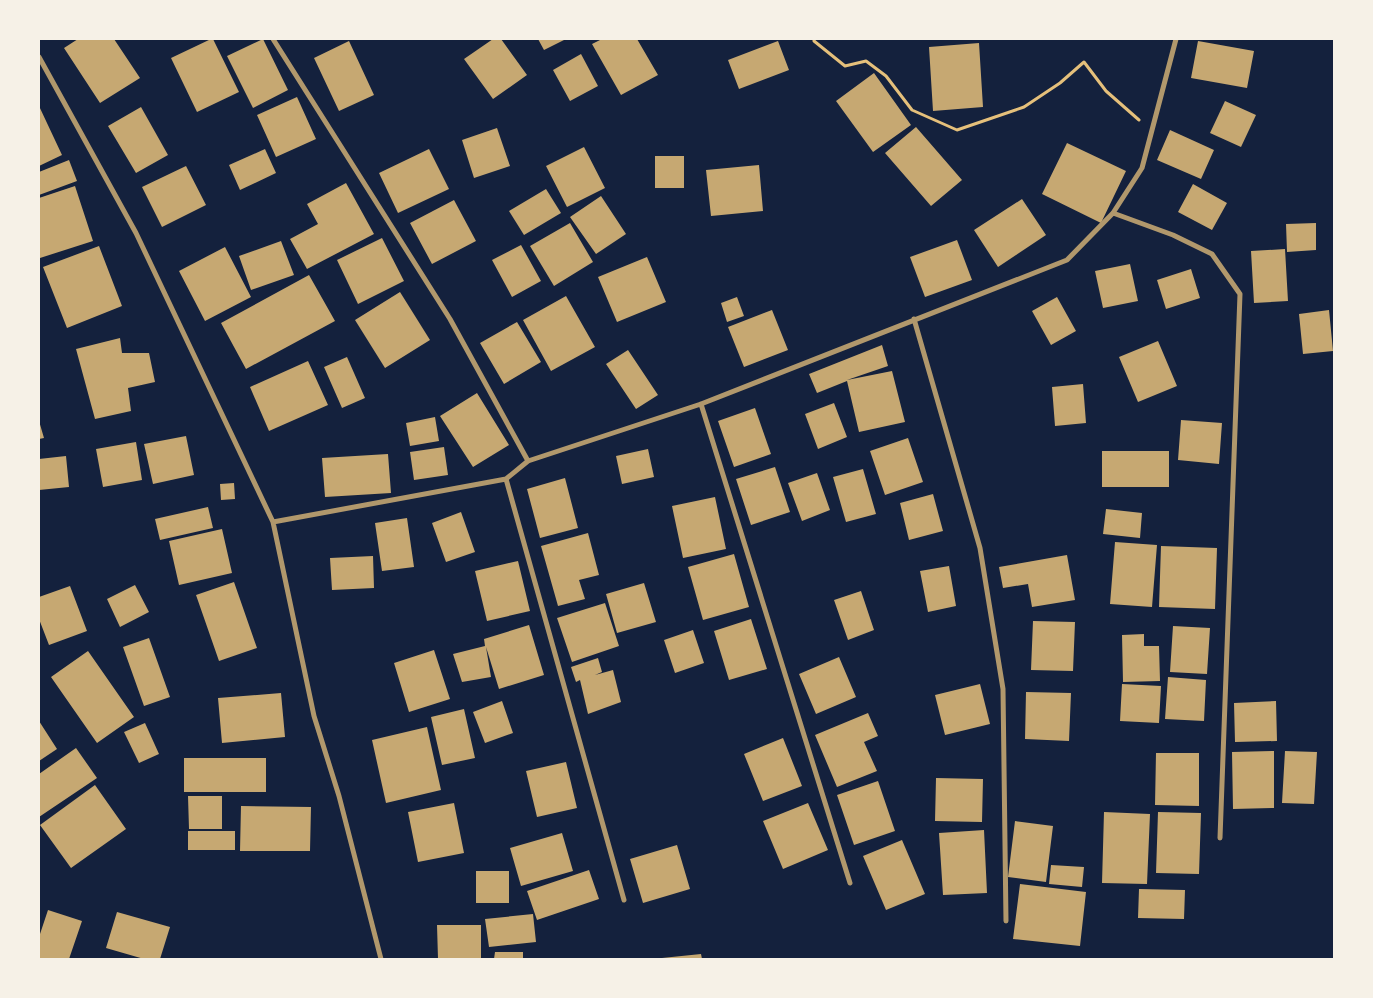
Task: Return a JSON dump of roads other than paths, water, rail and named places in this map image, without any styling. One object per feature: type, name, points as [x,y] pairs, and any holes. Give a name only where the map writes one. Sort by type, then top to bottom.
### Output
[{"type":"street","points":[[273,39],[450,319],[528,461]]},
{"type":"street","points":[[273,522],[506,479],[528,461],[701,404],[1067,260],[1113,213],[1142,168],[1176,39]]},
{"type":"street","points":[[39,57],[136,233],[273,522],[314,716],[339,796],[381,959]]},
{"type":"street","points":[[1113,213],[1174,235],[1212,254],[1240,294],[1220,838]]},
{"type":"street","points":[[914,320],[980,548],[1003,689],[1006,921]]},
{"type":"street","points":[[701,404],[850,883]]},
{"type":"street","points":[[506,479],[624,900]]}]
